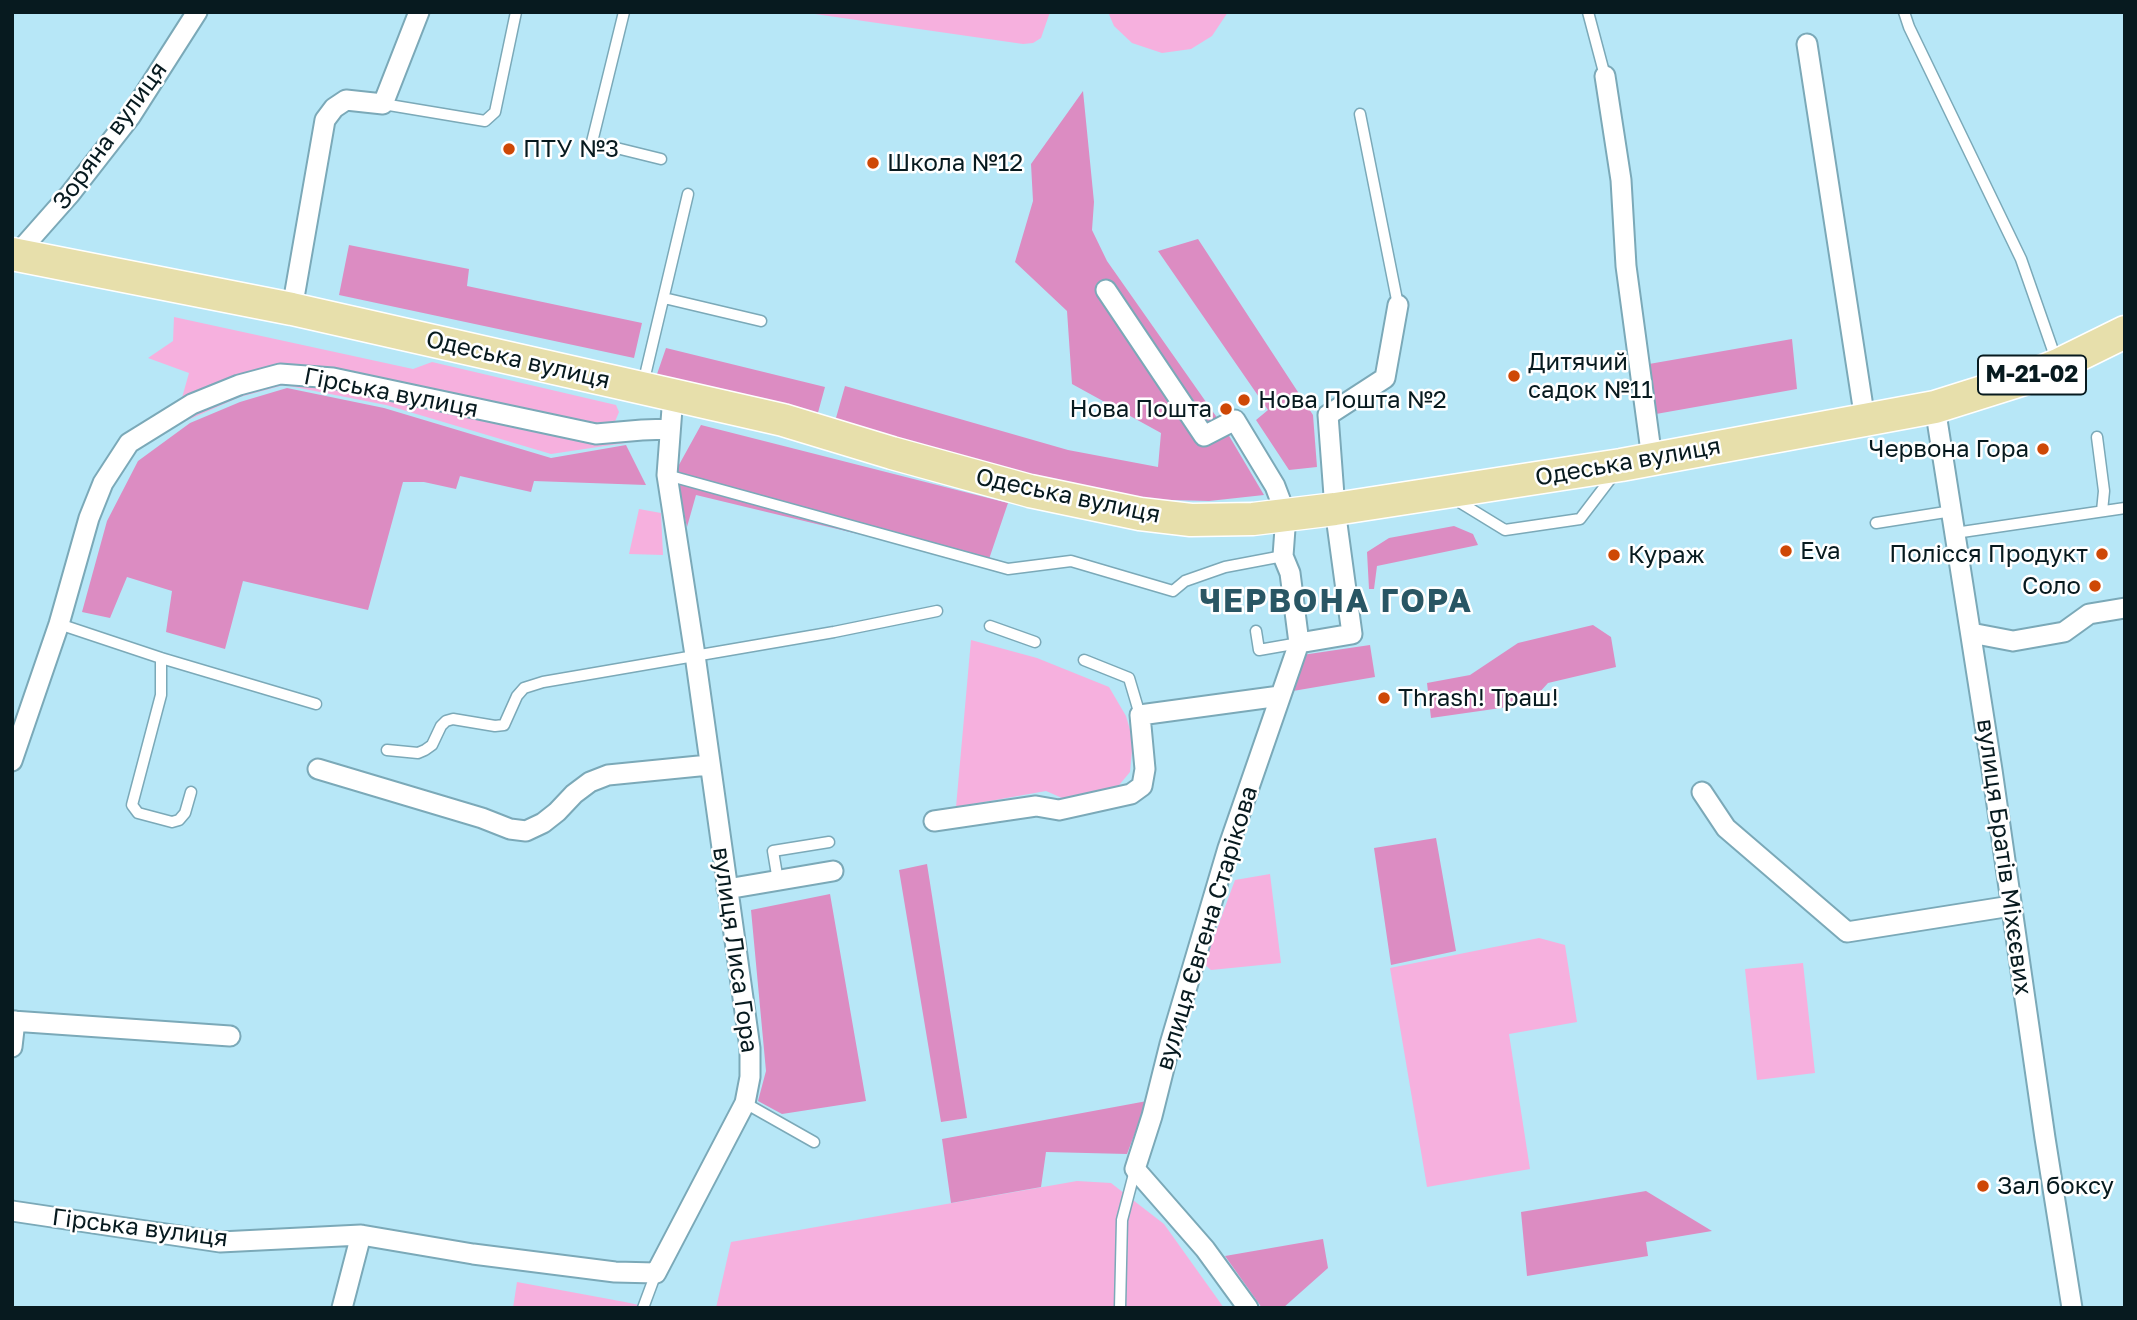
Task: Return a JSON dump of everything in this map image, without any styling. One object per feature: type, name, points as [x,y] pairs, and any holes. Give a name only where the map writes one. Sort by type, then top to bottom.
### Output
[{"type":"main road","name":"Одеська вулиця","points":[[15,254],[292,309],[673,395],[783,420],[1030,491],[1094,505],[1191,520],[1253,519],[1335,509],[1652,460],[1935,407],[2058,365],[2125,332]]},
{"type":"street","name":"Зоряна вулиця","points":[[15,254],[70,194],[130,117],[197,12]]},
{"type":"street","points":[[292,309],[325,120],[334,108],[346,100],[383,104],[419,12]]},
{"type":"street","points":[[1807,44],[1865,420]]},
{"type":"street","points":[[1605,76],[1621,180],[1626,266],[1652,460]]},
{"type":"street","points":[[1106,290],[1204,436],[1235,420],[1275,486],[1286,515]]},
{"type":"street","points":[[1299,643],[1352,634],[1335,509],[1328,415],[1385,378],[1398,305]]},
{"type":"street","name":"Гірська вулиця","points":[[12,761],[59,624],[89,518],[103,483],[129,443],[192,404],[239,384],[280,374],[333,378],[596,434],[670,429]]},
{"type":"street","name":"вулиця Лиса Гора","points":[[656,1273],[745,1103],[750,1076],[750,1048],[667,475],[673,395]]},
{"type":"street","name":"вулиця Братів Міхєєвих","points":[[1935,407],[2072,1308]]},
{"type":"street","name":"вулиця Євгена Старікова","points":[[1135,1169],[1224,861],[1299,643],[1290,573],[1283,556],[1286,515]]},
{"type":"street","points":[[1971,634],[2013,641],[2064,632],[2089,614],[2125,608]]},
{"type":"street","points":[[934,821],[1036,806],[1059,810],[1131,794],[1142,786],[1145,769],[1140,716],[1280,696]]},
{"type":"street","points":[[318,769],[482,818],[510,829],[526,831],[543,823],[590,782],[608,775],[709,765]]},
{"type":"street","points":[[1702,792],[1726,828],[1847,932],[2011,906]]},
{"type":"street","points":[[727,889],[833,871]]},
{"type":"street","points":[[12,1047],[14,1021],[230,1036]]},
{"type":"street","points":[[1135,1169],[1205,1249],[1248,1308]]},
{"type":"street","name":"Гірська вулиця","points":[[12,1211],[220,1242],[361,1235]]},
{"type":"street","points":[[342,1308],[361,1235],[486,1256],[615,1272],[656,1273]]},
{"type":"lane","points":[[383,104],[485,121],[495,112],[516,12]]},
{"type":"lane","points":[[624,12],[592,142],[661,159]]},
{"type":"lane","points":[[1588,12],[1605,76]]},
{"type":"lane","points":[[1905,12],[1909,27],[2021,259],[2058,365]]},
{"type":"lane","points":[[1360,114],[1398,305]]},
{"type":"lane","points":[[642,388],[688,194]]},
{"type":"lane","points":[[664,298],[761,321]]},
{"type":"lane","points":[[2096,437],[2104,491],[2102,511]]},
{"type":"lane","points":[[1443,492],[1505,530],[1580,519],[1621,465]]},
{"type":"lane","points":[[667,475],[1008,569],[1072,561],[1173,591],[1185,581],[1225,567],[1283,556]]},
{"type":"lane","points":[[1955,533],[2125,508]]},
{"type":"lane","points":[[1876,523],[1952,511]]},
{"type":"lane","points":[[387,750],[418,753],[425,750],[432,745],[441,726],[453,719],[504,725],[517,696],[524,688],[542,681],[834,632],[937,611]]},
{"type":"lane","points":[[59,624],[161,658],[316,704]]},
{"type":"lane","points":[[990,626],[1035,642]]},
{"type":"lane","points":[[1256,631],[1259,650],[1299,643]]},
{"type":"lane","points":[[161,658],[161,695],[132,805],[138,813],[172,822],[179,820],[184,813],[191,792]]},
{"type":"lane","points":[[1084,660],[1129,678],[1140,716]]},
{"type":"lane","points":[[778,881],[773,851],[830,842]]},
{"type":"lane","points":[[745,1103],[814,1142]]},
{"type":"lane","points":[[1120,1308],[1122,1220],[1135,1169]]},
{"type":"lane","points":[[643,1308],[656,1273]]},
{"type":"shaded area","points":[[801,12],[1050,12],[1041,38],[1033,43],[1023,44]]},
{"type":"shaded area","points":[[1108,12],[1228,12],[1212,36],[1191,49],[1162,53],[1132,43],[1114,26]]},
{"type":"shaded area","points":[[1083,91],[1094,202],[1092,230],[1107,261],[1225,429],[1264,495],[1209,501],[1135,499],[1002,471],[834,425],[845,386],[1068,450],[1158,467],[1161,433],[1072,384],[1067,311],[1015,262],[1033,201],[1031,164]]},
{"type":"shaded area","points":[[1198,239],[1313,415],[1317,467],[1289,470],[1256,420],[1268,410],[1158,251]]},
{"type":"shaded area","points":[[349,245],[469,269],[467,286],[642,323],[634,358],[339,295]]},
{"type":"shaded area","points":[[174,317],[413,369],[432,362],[616,405],[619,412],[614,424],[625,443],[551,454],[386,405],[284,385],[240,397],[174,426],[189,373],[148,358],[173,341]]},
{"type":"shaded area","points":[[1792,339],[1797,389],[1656,414],[1649,364]]},
{"type":"shaded area","points":[[666,348],[825,387],[816,420],[656,377]]},
{"type":"shaded area","points":[[287,388],[384,408],[551,458],[626,445],[646,485],[534,481],[531,492],[460,476],[456,489],[424,482],[403,482],[368,610],[243,581],[225,649],[166,632],[172,591],[127,577],[110,618],[82,612],[107,521],[138,461],[190,423],[240,402]]},
{"type":"shaded area","points":[[701,425],[1008,503],[987,565],[696,495],[687,527],[675,472]]},
{"type":"shaded area","points":[[639,509],[661,513],[663,555],[629,554]]},
{"type":"shaded area","points":[[1454,526],[1473,534],[1478,545],[1377,566],[1374,589],[1369,589],[1367,552],[1389,538]]},
{"type":"shaded area","points":[[1593,625],[1611,637],[1616,667],[1548,683],[1529,704],[1431,718],[1427,683],[1470,675],[1518,643]]},
{"type":"shaded area","points":[[971,640],[1037,658],[1109,687],[1126,716],[1133,740],[1130,772],[1115,790],[1069,801],[1046,791],[956,807]]},
{"type":"shaded area","points":[[1370,645],[1375,677],[1293,691],[1302,655]]},
{"type":"shaded area","points":[[1436,838],[1456,951],[1391,965],[1374,848]]},
{"type":"shaded area","points":[[927,864],[967,1118],[941,1122],[899,870]]},
{"type":"shaded area","points":[[1270,874],[1281,963],[1211,970],[1204,964],[1235,880]]},
{"type":"shaded area","points":[[830,894],[866,1101],[782,1114],[758,1101],[766,1071],[751,910]]},
{"type":"shaded area","points":[[1539,938],[1565,945],[1577,1022],[1509,1034],[1530,1169],[1427,1187],[1390,968]]},
{"type":"shaded area","points":[[1803,963],[1815,1073],[1757,1080],[1745,969]]},
{"type":"shaded area","points":[[1147,1101],[1127,1154],[1046,1152],[1041,1187],[951,1203],[942,1139]]},
{"type":"shaded area","points":[[1077,1181],[1111,1183],[1164,1224],[1224,1308],[716,1308],[731,1242]]},
{"type":"shaded area","points":[[1646,1191],[1712,1231],[1646,1242],[1648,1256],[1527,1276],[1521,1212]]},
{"type":"shaded area","points":[[1323,1239],[1328,1268],[1283,1308],[1262,1308],[1225,1256]]},
{"type":"shaded area","points":[[517,1282],[625,1302],[653,1308],[513,1308]]},
{"type":"place","name":"ПТУ №3","points":[[509,149]]},
{"type":"place","name":"Школа №12","points":[[873,163]]},
{"type":"place","name":"Дитячий садок №11","points":[[1514,376]]},
{"type":"place","name":"Нова Пошта №2","points":[[1244,400]]},
{"type":"place","name":"Нова Пошта","points":[[1226,409]]},
{"type":"place","name":"Червона Гора","points":[[2043,449]]},
{"type":"place","name":"Eva","points":[[1786,551]]},
{"type":"place","name":"Полісся Продукт","points":[[2102,554]]},
{"type":"place","name":"Кураж","points":[[1614,555]]},
{"type":"place","name":"Соло","points":[[2095,586]]},
{"type":"place","name":"Thrash! Траш!","points":[[1384,698]]},
{"type":"place","name":"Зал боксу","points":[[1983,1186]]},
{"type":"district","name":"ЧЕРВОНА ГОРА","points":[[1336,602]]}]
